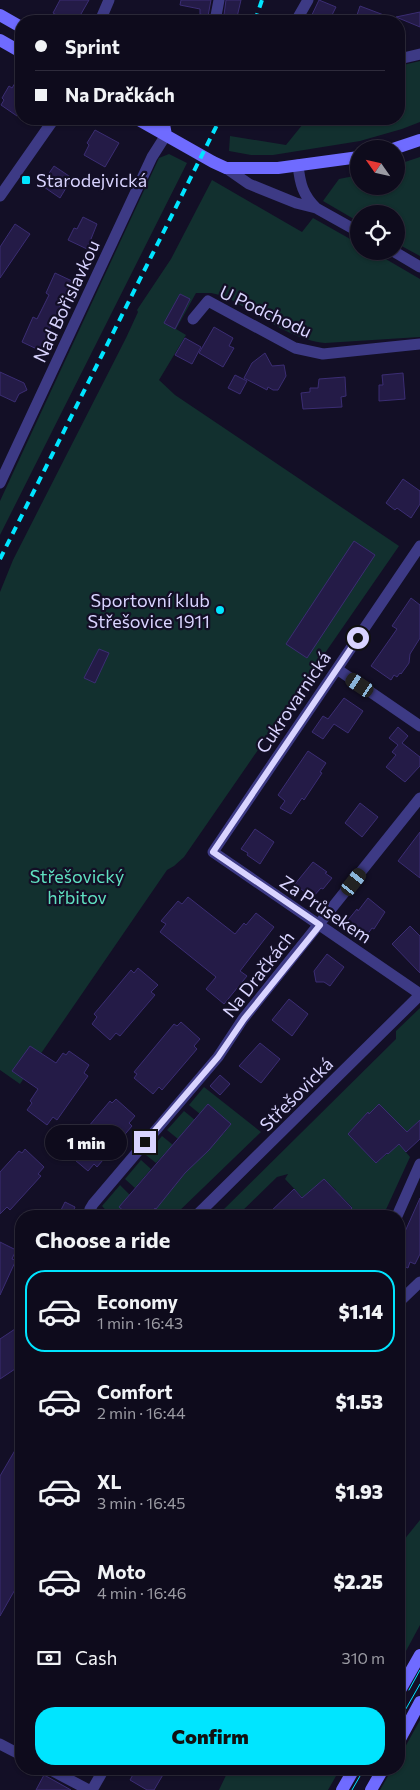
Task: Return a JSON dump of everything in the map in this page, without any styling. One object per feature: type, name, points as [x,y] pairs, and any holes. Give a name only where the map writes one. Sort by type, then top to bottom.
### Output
[{"type":"street","points":[[103,15],[109,0]]},
{"type":"street","points":[[216,15],[219,0]]},
{"type":"street","points":[[299,15],[308,0]]},
{"type":"street","points":[[0,15],[15,24]]},
{"type":"street","points":[[0,40],[15,49]]},
{"type":"street","points":[[405,58],[420,54]]},
{"type":"street","points":[[0,196],[50,125]]},
{"type":"street","points":[[148,125],[226,168],[249,184],[296,203],[316,208],[350,227]]},
{"type":"street","points":[[164,125],[166,135]]},
{"type":"street","name":"Nad Bořislavkou","points":[[0,483],[152,157],[166,135]]},
{"type":"street","points":[[405,145],[420,140]]},
{"type":"street","points":[[226,168],[278,168],[350,158]]},
{"type":"street","points":[[298,165],[303,190],[307,199],[316,208]]},
{"type":"street","points":[[405,258],[420,267]]},
{"type":"street","name":"U Podchodu","points":[[194,319],[208,301],[295,348],[323,354],[420,344]]},
{"type":"street","name":"Cukrovarnická","points":[[213,852],[420,546]]},
{"type":"street","points":[[337,669],[420,726]]},
{"type":"street","name":"Na Dračkách","points":[[91,1210],[92,1204],[218,1057],[244,1019],[420,798]]},
{"type":"street","name":"Za Průsekem","points":[[213,852],[420,995]]},
{"type":"street","name":"Střešovická","points":[[202,1210],[420,995]]},
{"type":"street","points":[[400,1210],[420,1164]]},
{"type":"street","points":[[405,1296],[420,1282]]},
{"type":"street","points":[[405,1682],[420,1656]]},
{"type":"street","points":[[405,1730],[420,1702]]},
{"type":"street","points":[[0,1744],[15,1752]]},
{"type":"street","points":[[60,1775],[90,1790],[100,1775]]},
{"type":"street","points":[[342,1790],[351,1775]]},
{"type":"street","points":[[372,1790],[380,1775]]},
{"type":"green space","points":[[420,61],[420,122],[364,140],[350,140],[350,143],[273,155],[251,155],[229,151],[230,136],[286,145],[302,125],[405,125],[405,65]]},
{"type":"green space","points":[[169,154],[187,163],[0,535],[0,501],[159,158]]},
{"type":"green space","points":[[420,157],[420,256],[405,248],[405,205],[350,205],[350,217],[323,201],[339,179],[350,177],[350,195],[405,195],[405,162]]},
{"type":"green space","name":"Střešovický hřbitov","points":[[212,180],[302,232],[313,218],[350,239],[350,260],[387,260],[420,279],[420,337],[325,343],[312,341],[286,331],[224,296],[211,293],[196,293],[176,329],[186,335],[159,380],[175,395],[399,546],[184,857],[167,870],[20,1084],[0,1070],[0,592],[13,560],[126,338],[138,312],[137,310],[171,259]],"holes":[[[180,294],[190,300],[175,329],[165,323]]]},
{"type":"green space","points":[[420,1008],[420,1120],[407,1132],[396,1121],[394,1122],[391,1116],[379,1104],[369,1114],[367,1113],[348,1134],[376,1163],[399,1144],[410,1157],[386,1210],[349,1210],[352,1207],[341,1196],[339,1197],[334,1193],[336,1190],[324,1179],[303,1198],[285,1179],[288,1174],[277,1177],[243,1210],[223,1210],[396,1039],[396,1031]]},
{"type":"green space","points":[[204,1087],[261,1132],[180,1210],[153,1210],[218,1139],[220,1133],[223,1134],[231,1124],[208,1104],[200,1114],[189,1105]]},
{"type":"green space","points":[[184,1111],[195,1120],[178,1139],[167,1130]]},
{"type":"green space","points":[[162,1136],[173,1145],[156,1163],[146,1155]]},
{"type":"green space","points":[[141,1160],[151,1169],[135,1188],[125,1179]]},
{"type":"green space","points":[[120,1185],[130,1195],[120,1207],[123,1210],[106,1210],[102,1206]]},
{"type":"green space","points":[[420,1520],[420,1625],[405,1653],[405,1539]]},
{"type":"green space","points":[[420,1720],[420,1790],[380,1790],[389,1775],[405,1775],[405,1747]]},
{"type":"green space","points":[[226,1775],[337,1775],[328,1790],[219,1790]]},
{"type":"building","points":[[60,0],[89,0],[80,15],[56,15],[53,13]]},
{"type":"building","points":[[181,0],[211,0],[208,15],[200,14],[200,9],[180,5]]},
{"type":"building","points":[[226,0],[241,0],[237,15],[224,15]]},
{"type":"building","points":[[319,0],[336,7],[332,15],[312,15]]},
{"type":"building","points":[[360,6],[384,15],[357,15]]},
{"type":"building","points":[[420,12],[420,27],[405,21],[405,15]]},
{"type":"building","points":[[15,83],[15,115],[1,105],[4,100],[2,98],[9,86],[12,88]]},
{"type":"building","points":[[95,130],[119,143],[105,167],[84,155],[89,145],[87,143]]},
{"type":"building","points":[[54,166],[72,178],[60,198],[41,185]]},
{"type":"building","points":[[83,217],[97,224],[87,249],[68,240],[74,228],[77,229]]},
{"type":"building","points":[[15,224],[30,234],[0,278],[0,247]]},
{"type":"building","points":[[55,273],[72,281],[48,332],[48,341],[39,350],[22,342],[33,317],[37,319],[49,295],[46,293]]},
{"type":"building","points":[[180,294],[190,299],[175,329],[164,323]]},
{"type":"building","points":[[214,327],[233,338],[229,346],[234,348],[223,367],[199,353]]},
{"type":"building","points":[[185,338],[201,347],[192,364],[175,355]]},
{"type":"building","points":[[265,353],[272,366],[284,365],[286,376],[278,390],[268,387],[267,390],[244,378],[252,363]]},
{"type":"building","points":[[0,372],[24,383],[27,390],[19,394],[15,402],[0,395]]},
{"type":"building","points":[[403,373],[405,399],[379,401],[379,385],[383,385],[382,375]]},
{"type":"building","points":[[235,375],[247,381],[240,394],[228,388]]},
{"type":"building","points":[[345,377],[346,396],[341,397],[342,407],[303,409],[301,393],[310,392],[310,388],[318,388],[319,379]]},
{"type":"building","points":[[403,479],[420,491],[420,504],[411,518],[386,503]]},
{"type":"building","points":[[354,541],[375,555],[307,658],[286,644]]},
{"type":"building","points":[[411,598],[420,605],[420,638],[410,654],[409,663],[401,674],[397,677],[394,675],[391,680],[371,666],[397,629],[392,626]]},
{"type":"building","points":[[99,649],[109,653],[95,683],[84,678]]},
{"type":"building","points":[[344,698],[363,711],[348,733],[334,724],[323,739],[312,732],[323,716],[328,719]]},
{"type":"building","points":[[398,727],[408,736],[402,743],[420,757],[420,766],[405,782],[386,767],[396,755],[392,752],[398,745],[389,738]]},
{"type":"building","points":[[308,751],[326,763],[320,772],[322,773],[304,800],[302,798],[291,814],[280,808],[285,801],[278,795]]},
{"type":"building","points":[[360,803],[378,817],[362,837],[345,823]]},
{"type":"building","points":[[255,829],[274,842],[260,864],[241,849]]},
{"type":"building","points":[[420,832],[420,878],[398,861]]},
{"type":"building","points":[[313,862],[332,878],[312,898],[295,884]]},
{"type":"building","points":[[188,897],[235,934],[256,913],[274,927],[240,971],[247,976],[224,1004],[206,989],[216,977],[160,932],[166,924],[161,921],[178,901],[182,904]]},
{"type":"building","points":[[368,898],[385,912],[374,929],[372,928],[367,935],[348,920]]},
{"type":"building","points":[[410,926],[420,936],[420,973],[392,944]]},
{"type":"building","points":[[327,954],[344,967],[330,986],[324,982],[316,982],[314,971]]},
{"type":"building","points":[[138,968],[158,985],[151,992],[155,995],[120,1036],[116,1033],[110,1040],[92,1024],[97,1017],[94,1014],[131,970],[134,973]]},
{"type":"building","points":[[289,999],[308,1014],[292,1036],[272,1020]]},
{"type":"building","points":[[181,1022],[200,1039],[194,1046],[197,1049],[162,1090],[159,1087],[153,1094],[134,1078],[137,1074],[134,1072],[174,1024],[177,1026]]},
{"type":"building","points":[[260,1043],[280,1059],[261,1083],[239,1066]]},
{"type":"building","points":[[30,1046],[56,1063],[63,1053],[66,1055],[69,1051],[89,1065],[84,1073],[88,1076],[57,1120],[53,1117],[47,1125],[27,1110],[32,1103],[30,1101],[38,1089],[12,1071]]},
{"type":"building","points":[[220,1075],[230,1084],[220,1095],[210,1086]]},
{"type":"building","points":[[116,1099],[135,1116],[129,1123],[132,1126],[97,1167],[94,1164],[88,1171],[69,1155],[75,1148],[72,1146],[110,1101],[112,1103]]},
{"type":"building","points":[[208,1104],[231,1124],[209,1150],[185,1173],[156,1209],[123,1210],[119,1207]]},
{"type":"building","points":[[379,1104],[407,1132],[420,1120],[420,1139],[406,1152],[399,1144],[376,1163],[348,1134],[368,1112],[369,1114]]},
{"type":"building","points":[[25,1149],[44,1167],[38,1174],[41,1176],[10,1210],[7,1207],[0,1214],[0,1172],[19,1151],[22,1153]]},
{"type":"building","points":[[324,1179],[352,1208],[350,1210],[272,1210],[294,1189],[302,1198]]},
{"type":"building","points":[[420,1198],[420,1254],[415,1264],[410,1262],[408,1268],[405,1267],[405,1232]]},
{"type":"building","points":[[65,1202],[75,1207],[74,1210],[61,1210]]},
{"type":"building","points":[[0,1242],[15,1250],[12,1259],[15,1260],[15,1262],[0,1295]]},
{"type":"building","points":[[15,1329],[15,1369],[0,1379],[0,1339]]},
{"type":"building","points":[[15,1450],[15,1590],[0,1616],[0,1476]]},
{"type":"building","points":[[44,1775],[46,1776],[71,1790],[36,1790]]},
{"type":"building","points":[[133,1775],[163,1775],[154,1790],[147,1790],[130,1780]]},
{"type":"tram line","points":[[409,1690],[420,1670]]},
{"type":"tram line","points":[[405,1710],[420,1684]]},
{"type":"tram line","points":[[352,1790],[361,1775]]},
{"type":"railway","points":[[257,15],[262,0]]},
{"type":"railway","points":[[0,559],[217,125]]},
{"type":"place","name":"Starodejvická","points":[[26,180]]},
{"type":"place","name":"Sportovní klub Střešovice 1911","points":[[220,610]]},
{"type":"route","points":[[145,1142],[218,1057],[244,1019],[320,925],[213,852],[358,638]]}]
